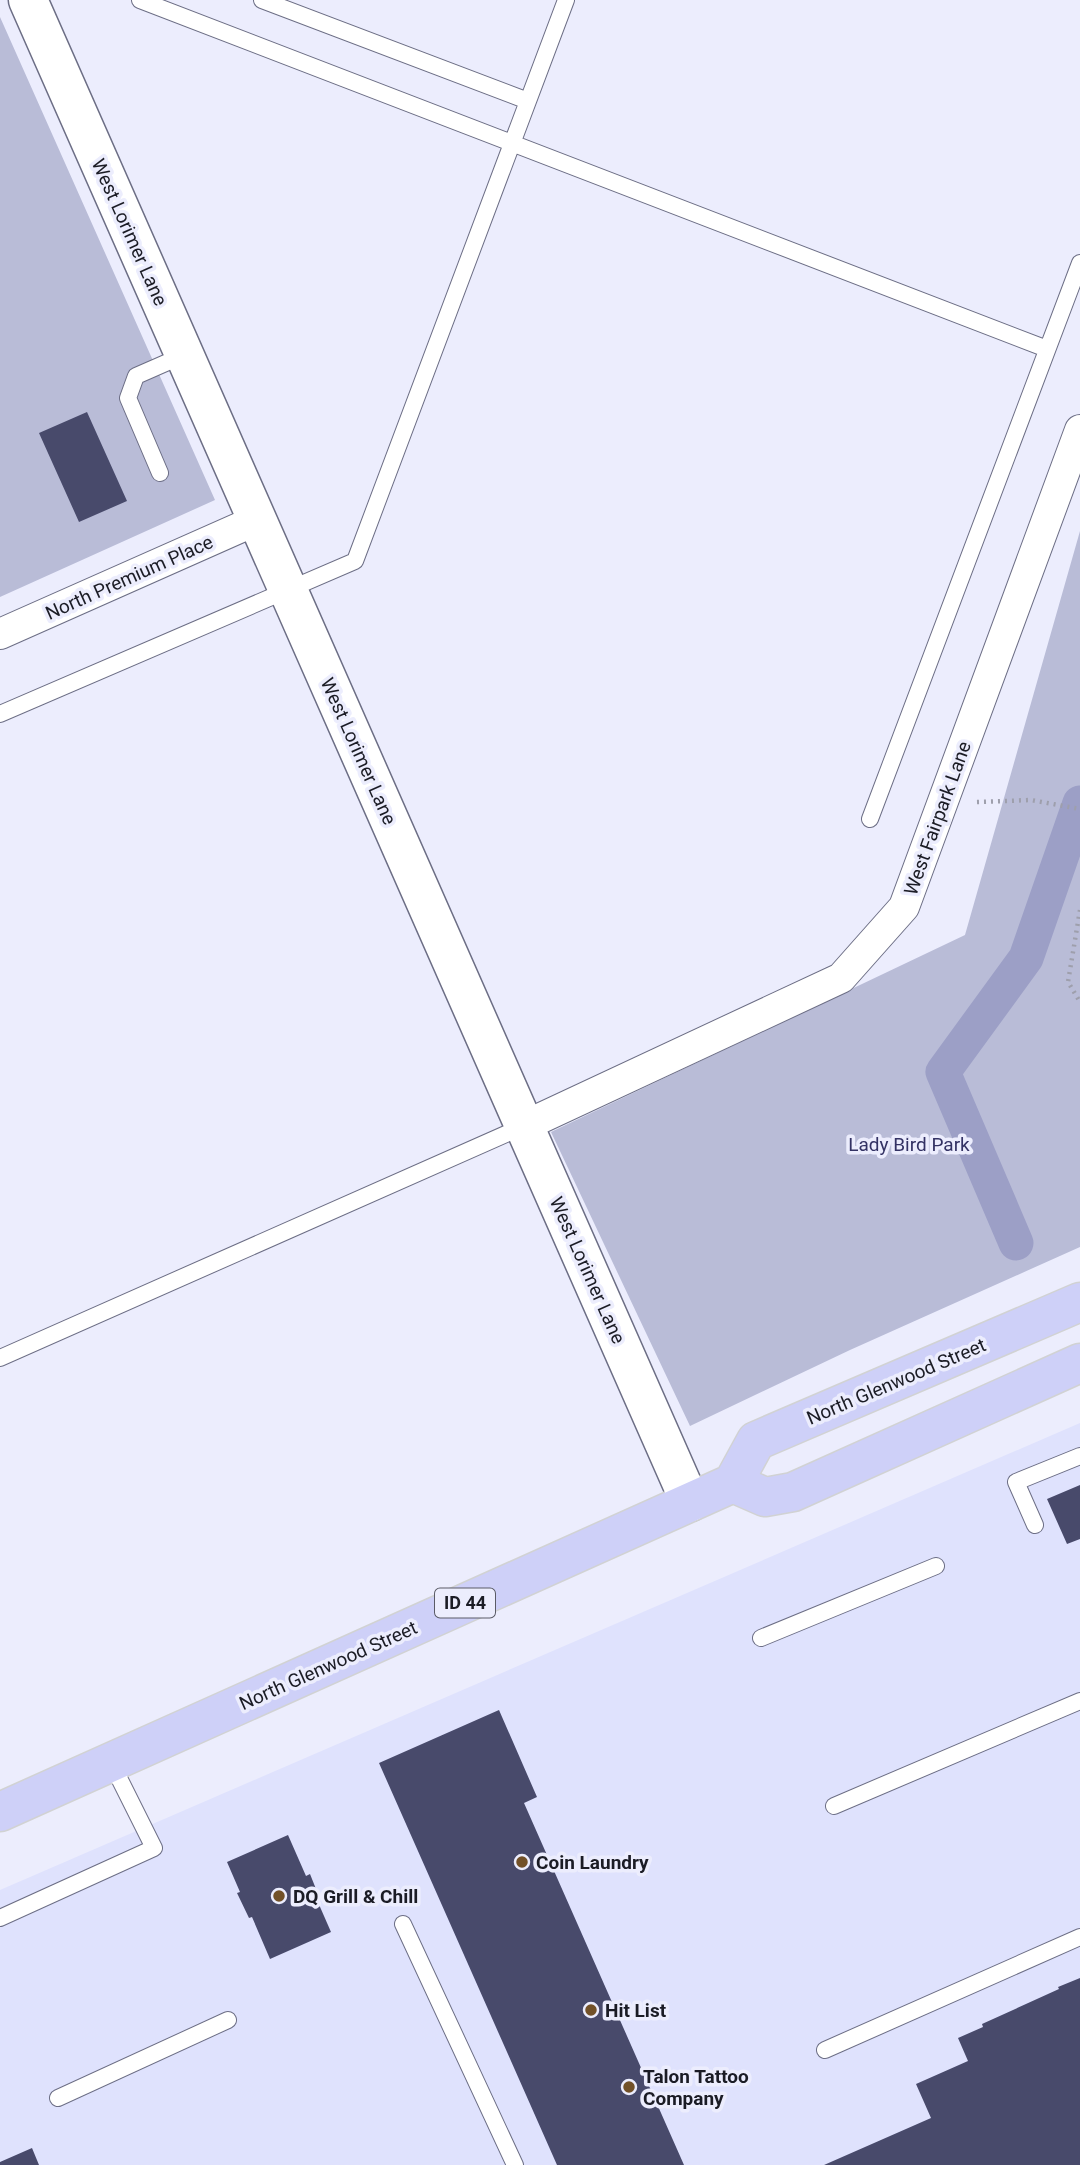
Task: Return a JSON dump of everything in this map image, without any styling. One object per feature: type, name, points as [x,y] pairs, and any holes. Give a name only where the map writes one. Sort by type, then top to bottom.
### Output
[{"type":"main road","name":"North Glenwood Street","points":[[0,1812],[733,1483],[756,1441],[1080,1302]]},
{"type":"main road","points":[[733,1483],[765,1497],[793,1492],[1080,1363]]},
{"type":"street","name":"West Lorimer Lane","points":[[27,0],[690,1502]]},
{"type":"street","name":"West Fairpark Lane","points":[[524,1126],[841,978],[904,907],[1080,430]]},
{"type":"street","name":"North Premium Place","points":[[0,634],[257,520]]},
{"type":"lane","points":[[140,0],[1047,349]]},
{"type":"lane","points":[[262,0],[528,101]]},
{"type":"lane","points":[[0,714],[355,561],[566,0]]},
{"type":"lane","points":[[870,819],[1080,263]]},
{"type":"lane","points":[[160,473],[128,398],[136,376],[184,355]]},
{"type":"lane","points":[[0,1358],[524,1126]]},
{"type":"lane","points":[[1035,1525],[1016,1482],[1080,1456]]},
{"type":"lane","points":[[761,1637],[936,1566]]},
{"type":"lane","points":[[834,1806],[1080,1701]]},
{"type":"lane","points":[[0,1918],[153,1848],[111,1762]]},
{"type":"lane","points":[[403,1924],[515,2165]]},
{"type":"lane","points":[[825,2050],[1080,1937]]},
{"type":"lane","points":[[58,2098],[228,2020]]},
{"type":"path","points":[[942,803],[1031,800],[1080,809]]},
{"type":"path","points":[[1080,909],[1068,982],[1080,1002]]},
{"type":"shaded area","points":[[1080,1423],[1080,2165],[0,2165],[0,1890]]},
{"type":"green space","points":[[0,17],[215,500],[0,597]]},
{"type":"green space","name":"Lady Bird Park","points":[[1080,531],[1080,1247],[850,1350],[690,1426],[551,1132],[965,935]]},
{"type":"building","points":[[87,412],[127,501],[79,522],[39,433]]},
{"type":"building","points":[[1080,1485],[1080,1539],[1067,1544],[1047,1499]]},
{"type":"building","points":[[499,1710],[537,1797],[524,1803],[684,2165],[557,2165],[379,1763]]},
{"type":"building","name":"DQ Grill & Chill","points":[[288,1835],[306,1876],[310,1874],[320,1899],[317,1900],[331,1932],[270,1959],[252,1917],[249,1918],[237,1893],[240,1892],[227,1862]]},
{"type":"building","points":[[1080,1978],[1080,2165],[824,2165],[931,2118],[916,2084],[968,2061],[958,2038]]},
{"type":"building","points":[[32,2148],[39,2165],[0,2165],[0,2162]]},
{"type":"waterway","points":[[1016,1243],[943,1072],[1026,958],[1080,803]]},
{"type":"place","name":"Coin Laundry","points":[[522,1862]]},
{"type":"place","name":"DQ Grill & Chill","points":[[279,1896]]},
{"type":"place","name":"Hit List","points":[[591,2010]]},
{"type":"place","name":"Talon Tattoo Company","points":[[629,2087]]}]
